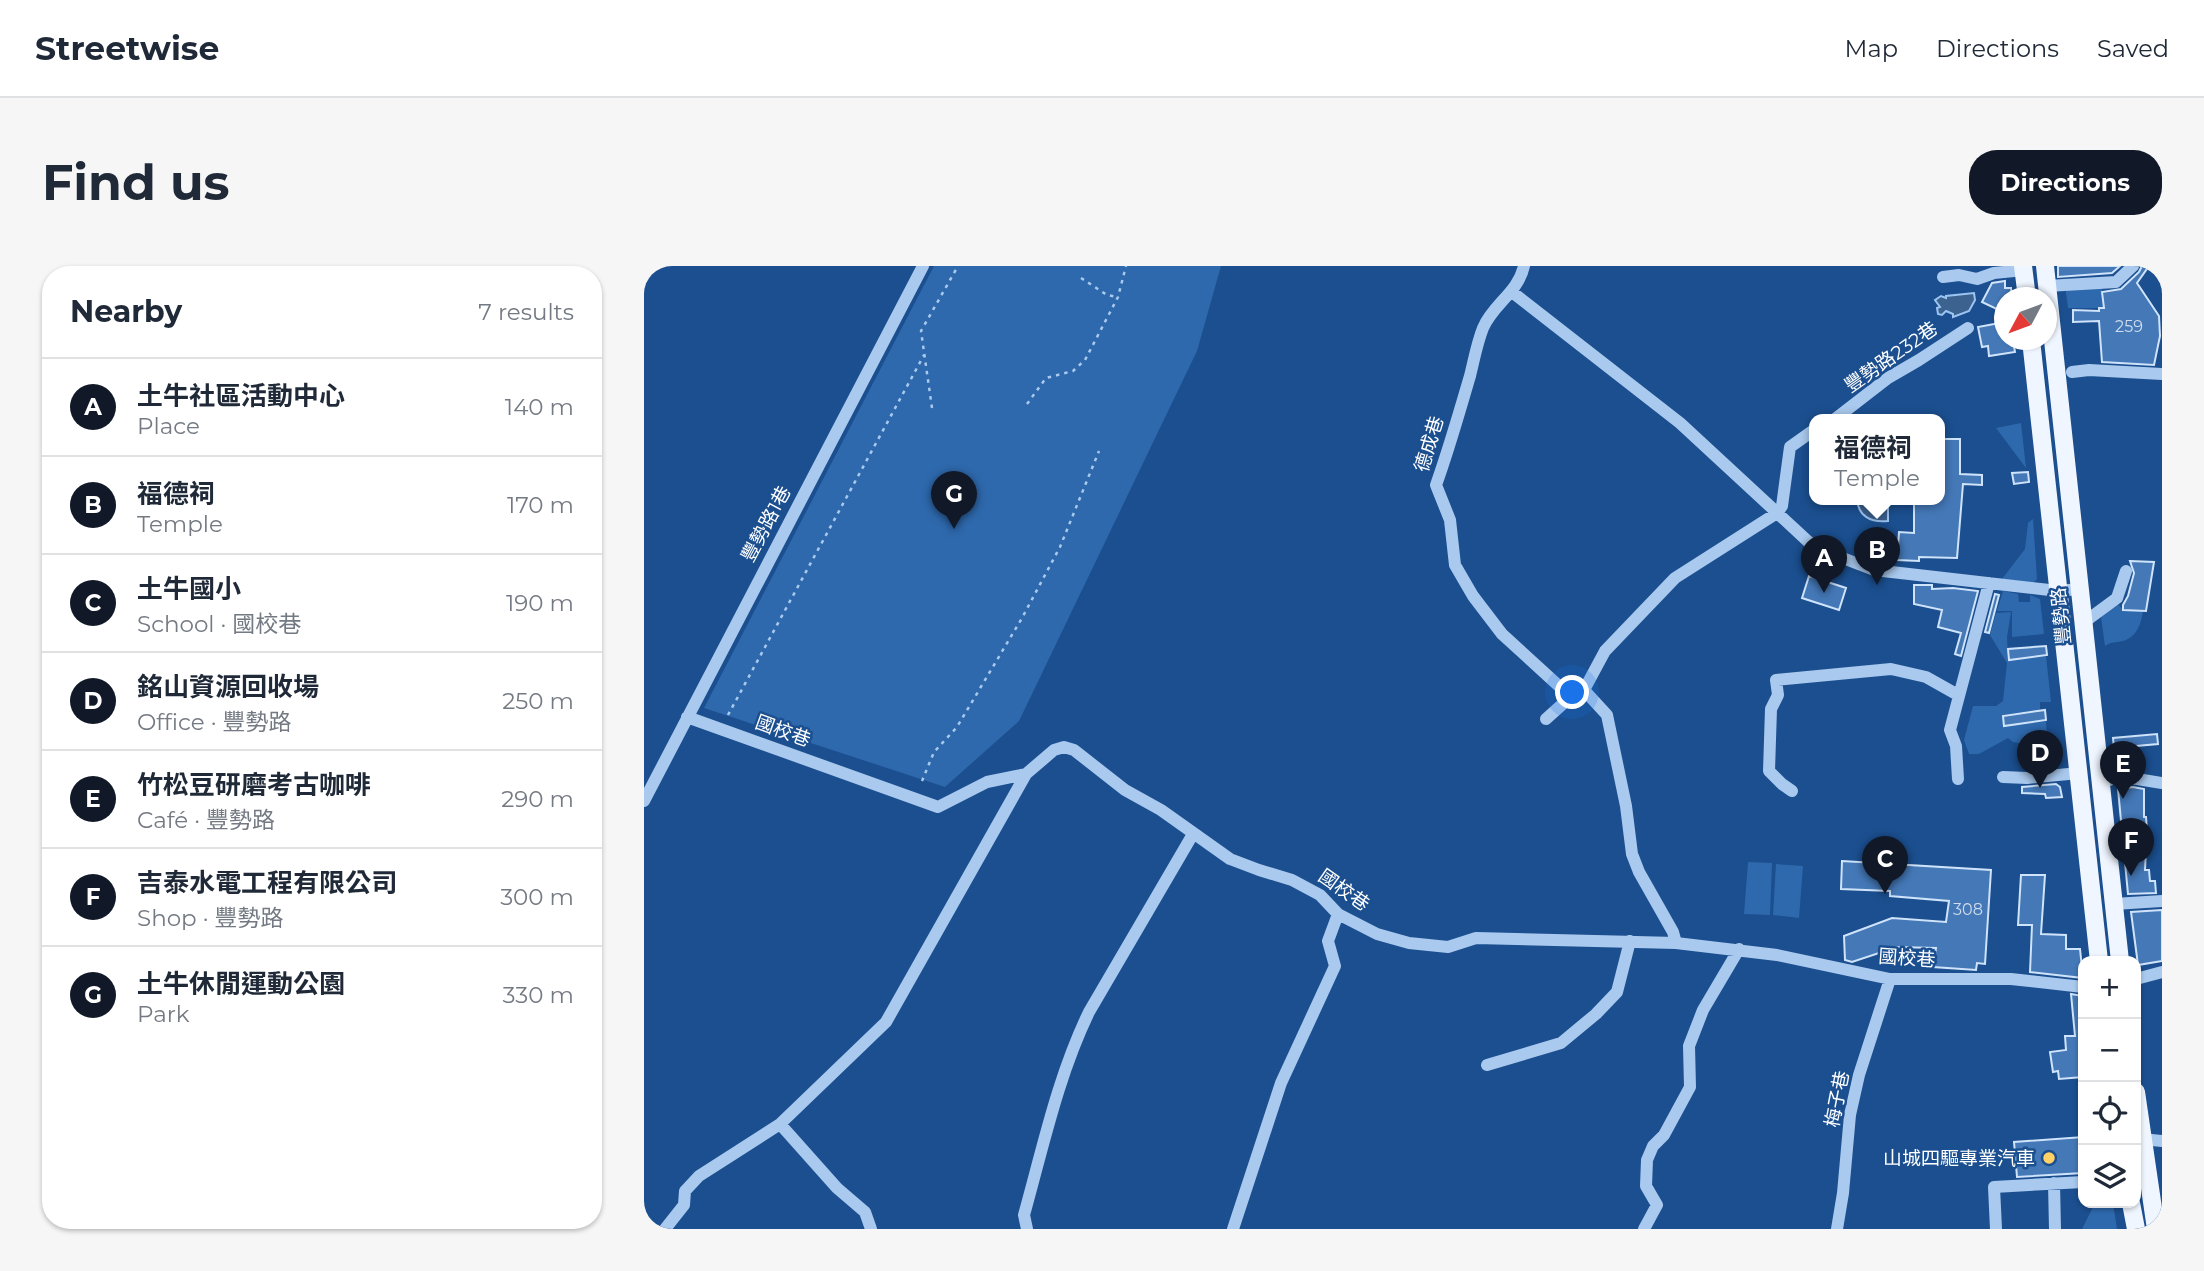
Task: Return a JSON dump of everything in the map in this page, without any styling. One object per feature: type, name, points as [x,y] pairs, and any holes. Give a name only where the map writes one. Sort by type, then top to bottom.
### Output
[{"type":"main road","name":"豐勢路","points":[[2045,266],[2119,956]]},
{"type":"main road","points":[[2024,268],[2026,287]]},
{"type":"main road","name":"豐勢路","points":[[2032,350],[2098,956]]},
{"type":"main road","points":[[2141,1131],[2156,1229]]},
{"type":"main road","points":[[2132,1208],[2136,1229]]},
{"type":"street","name":"豐勢路1巷","points":[[644,801],[923,266]]},
{"type":"street","name":"德成巷","points":[[1524,266],[1521,278],[1512,292],[1495,308],[1483,327],[1436,485],[1450,520],[1455,565],[1473,596],[1502,634],[1572,698]]},
{"type":"street","points":[[2047,286],[2116,282],[2133,266]]},
{"type":"street","points":[[1943,277],[1959,275],[1977,279],[2024,268]]},
{"type":"street","points":[[1512,292],[1680,423],[1814,547],[1874,570],[2058,592],[2079,589]]},
{"type":"street","name":"豐勢路232巷","points":[[1841,414],[1888,378],[1968,328]]},
{"type":"street","points":[[2072,372],[2089,370],[2162,374]]},
{"type":"street","points":[[1546,719],[1584,690],[1605,651],[1675,579],[1777,513],[1782,506],[1790,447],[1809,434]]},
{"type":"street","points":[[2083,623],[2116,598],[2126,571]]},
{"type":"street","points":[[1958,779],[1956,746],[1950,730],[1989,583]]},
{"type":"street","points":[[1792,791],[1769,771],[1771,709],[1778,695],[1776,680],[1891,669],[1926,677],[1958,695]]},
{"type":"street","points":[[1584,690],[1607,715],[1626,806],[1632,854],[1639,872],[1673,932],[1676,943]]},
{"type":"street","name":"國校巷","points":[[687,717],[939,807],[987,782],[1026,774],[1054,750],[1064,747],[1074,750],[1096,770],[1161,810],[1230,859],[1292,880],[1320,895],[1338,914],[1377,934],[1409,943],[1448,947],[1476,937],[1676,943],[1740,949],[1890,979],[2011,979],[2078,986]]},
{"type":"street","points":[[2003,777],[2027,778],[2079,773]]},
{"type":"street","points":[[665,1229],[684,1205],[685,1191],[699,1176],[779,1124],[886,1022],[1026,774]]},
{"type":"street","points":[[2081,797],[2119,776],[2162,783]]},
{"type":"street","points":[[1027,1229],[1024,1215],[1055,1101],[1076,1038],[1088,1012],[1193,834]]},
{"type":"street","points":[[2114,905],[2162,901]]},
{"type":"street","points":[[1233,1229],[1282,1083],[1335,965],[1328,941],[1338,914]]},
{"type":"street","points":[[1487,1065],[1560,1043],[1596,1014],[1617,992],[1630,941]]},
{"type":"street","points":[[1644,1229],[1657,1205],[1646,1186],[1647,1160],[1690,1087],[1689,1046],[1703,1010],[1740,949]]},
{"type":"street","points":[[2141,978],[2162,972]]},
{"type":"street","name":"梅子巷","points":[[1837,1229],[1850,1115],[1859,1075],[1890,979]]},
{"type":"street","points":[[779,1124],[837,1188],[865,1212],[872,1229]]},
{"type":"street","points":[[2142,1139],[2162,1141]]},
{"type":"street","points":[[1996,1229],[1994,1187],[2078,1182]]},
{"type":"street","points":[[2054,1183],[2055,1229]]},
{"type":"path","points":[[932,408],[921,331],[958,266]]},
{"type":"path","points":[[1027,404],[1046,378],[1073,371],[1085,360],[1118,297],[1126,266]]},
{"type":"path","points":[[1081,278],[1107,295],[1118,297]]},
{"type":"path","points":[[727,715],[924,355]]},
{"type":"path","points":[[922,781],[934,752],[957,727],[1041,583],[1060,547],[1099,451]]},
{"type":"shaded area","points":[[934,266],[1221,266],[1197,351],[1019,721],[945,787],[704,708]]},
{"type":"shaded area","points":[[2065,286],[2102,286],[2104,308],[2068,308]]},
{"type":"shaded area","points":[[1974,293],[1975,300],[1969,311],[1953,317],[1953,314],[1946,311],[1942,315],[1938,314],[1937,308],[1940,307],[1935,300],[1941,296],[1946,298]]},
{"type":"shaded area","points":[[2021,423],[2026,468],[1996,428]]},
{"type":"shaded area","points":[[1858,505],[1888,505],[1888,521],[1876,521],[1866,517]]},
{"type":"shaded area","points":[[2033,519],[2037,579],[2033,583],[2002,579],[2025,549],[2028,523]]},
{"type":"shaded area","points":[[2003,591],[2018,594],[2019,602],[2030,602],[2030,595],[2040,599],[2044,634],[2012,637],[2012,611],[1997,611]]},
{"type":"shaded area","points":[[2117,603],[2124,611],[2143,611],[2141,621],[2132,636],[2105,646],[2101,617]]},
{"type":"shaded area","points":[[2011,612],[2007,637],[2008,660],[2046,656],[2051,702],[2040,702],[2040,710],[2003,715],[2004,726],[2046,721],[2047,736],[2055,735],[2057,749],[2013,742],[2008,738],[1979,754],[1969,754],[1964,740],[1973,706],[1996,706],[2003,701],[2007,663],[1990,635],[1996,613]]},
{"type":"shaded area","points":[[1748,862],[1772,863],[1770,915],[1744,914]]},
{"type":"shaded area","points":[[1776,864],[1803,866],[1799,918],[1773,915]]},
{"type":"shaded area","points":[[2092,1208],[2114,1208],[2117,1229],[2082,1229]]},
{"type":"building","points":[[2058,266],[2120,266],[2112,273],[2058,277]]},
{"type":"building","points":[[2142,266],[2149,266],[2137,283],[2159,316],[2160,336],[2154,365],[2102,362],[2099,321],[2073,322],[2073,310],[2099,311],[2099,308],[2104,308],[2102,292],[2121,289]]},
{"type":"building","points":[[2005,281],[2005,287],[1994,287],[1994,308],[1982,302],[1992,283]]},
{"type":"building","points":[[1994,324],[1994,350],[2015,352],[1989,356],[1988,346],[1982,347],[1978,327]]},
{"type":"building","points":[[1945,439],[1960,439],[1960,474],[1982,475],[1982,485],[1963,484],[1957,558],[1919,557],[1919,561],[1897,560],[1899,532],[1914,533],[1914,505],[1945,505]]},
{"type":"building","points":[[2028,472],[2029,482],[2014,484],[2012,473]]},
{"type":"building","points":[[2130,561],[2154,562],[2146,611],[2123,610],[2134,573]]},
{"type":"building","points":[[1809,576],[1846,588],[1839,610],[1802,598]]},
{"type":"building","points":[[1914,585],[1932,585],[1932,589],[1978,591],[1961,656],[1955,654],[1961,633],[1938,627],[1942,610],[1914,604]]},
{"type":"building","points":[[1995,594],[1999,595],[1989,633],[1985,632]]},
{"type":"building","points":[[2046,646],[2047,655],[2009,660],[2008,649]]},
{"type":"building","points":[[2045,710],[2046,720],[2004,726],[2003,716]]},
{"type":"building","points":[[2157,734],[2158,744],[2114,748],[2113,738]]},
{"type":"building","points":[[2056,784],[2060,787],[2062,797],[2046,798],[2045,794],[2022,793],[2022,787]]},
{"type":"building","points":[[2118,789],[2144,789],[2147,831],[2145,870],[2149,870],[2150,881],[2155,881],[2156,893],[2128,894]]},
{"type":"building","points":[[1842,861],[1991,870],[1985,964],[1977,963],[1976,970],[1933,967],[1936,948],[1897,947],[1852,962],[1845,960],[1844,936],[1892,918],[1946,922],[1949,901],[1890,896],[1890,891],[1841,889]]},
{"type":"building","points":[[2021,875],[2045,875],[2041,934],[2066,935],[2066,949],[2080,949],[2078,977],[2030,972],[2032,925],[2018,925]]},
{"type":"building","points":[[2162,910],[2162,961],[2141,964],[2141,956],[2137,956],[2131,912]]},
{"type":"building","points":[[2071,994],[2078,995],[2078,1077],[2059,1079],[2058,1071],[2053,1072],[2050,1052],[2066,1050],[2065,1036],[2075,1036]]},
{"type":"building","name":"山城四驅專業汽車","points":[[2078,1137],[2078,1173],[2017,1177],[2014,1142]]},
{"type":"place","name":"土牛休閒運動公園","points":[[954,529]]},
{"type":"place","name":"福德祠","points":[[1877,585]]},
{"type":"place","name":"土牛社區活動中心","points":[[1824,593]]},
{"type":"place","name":"銘山資源回收場","points":[[2040,788]]},
{"type":"place","name":"竹松豆研磨考古咖啡","points":[[2123,799]]},
{"type":"place","name":"吉泰水電工程有限公司","points":[[2131,876]]},
{"type":"place","name":"土牛國小","points":[[1885,894]]},
{"type":"place","name":"山城四驅專業汽車","points":[[2049,1158]]}]
